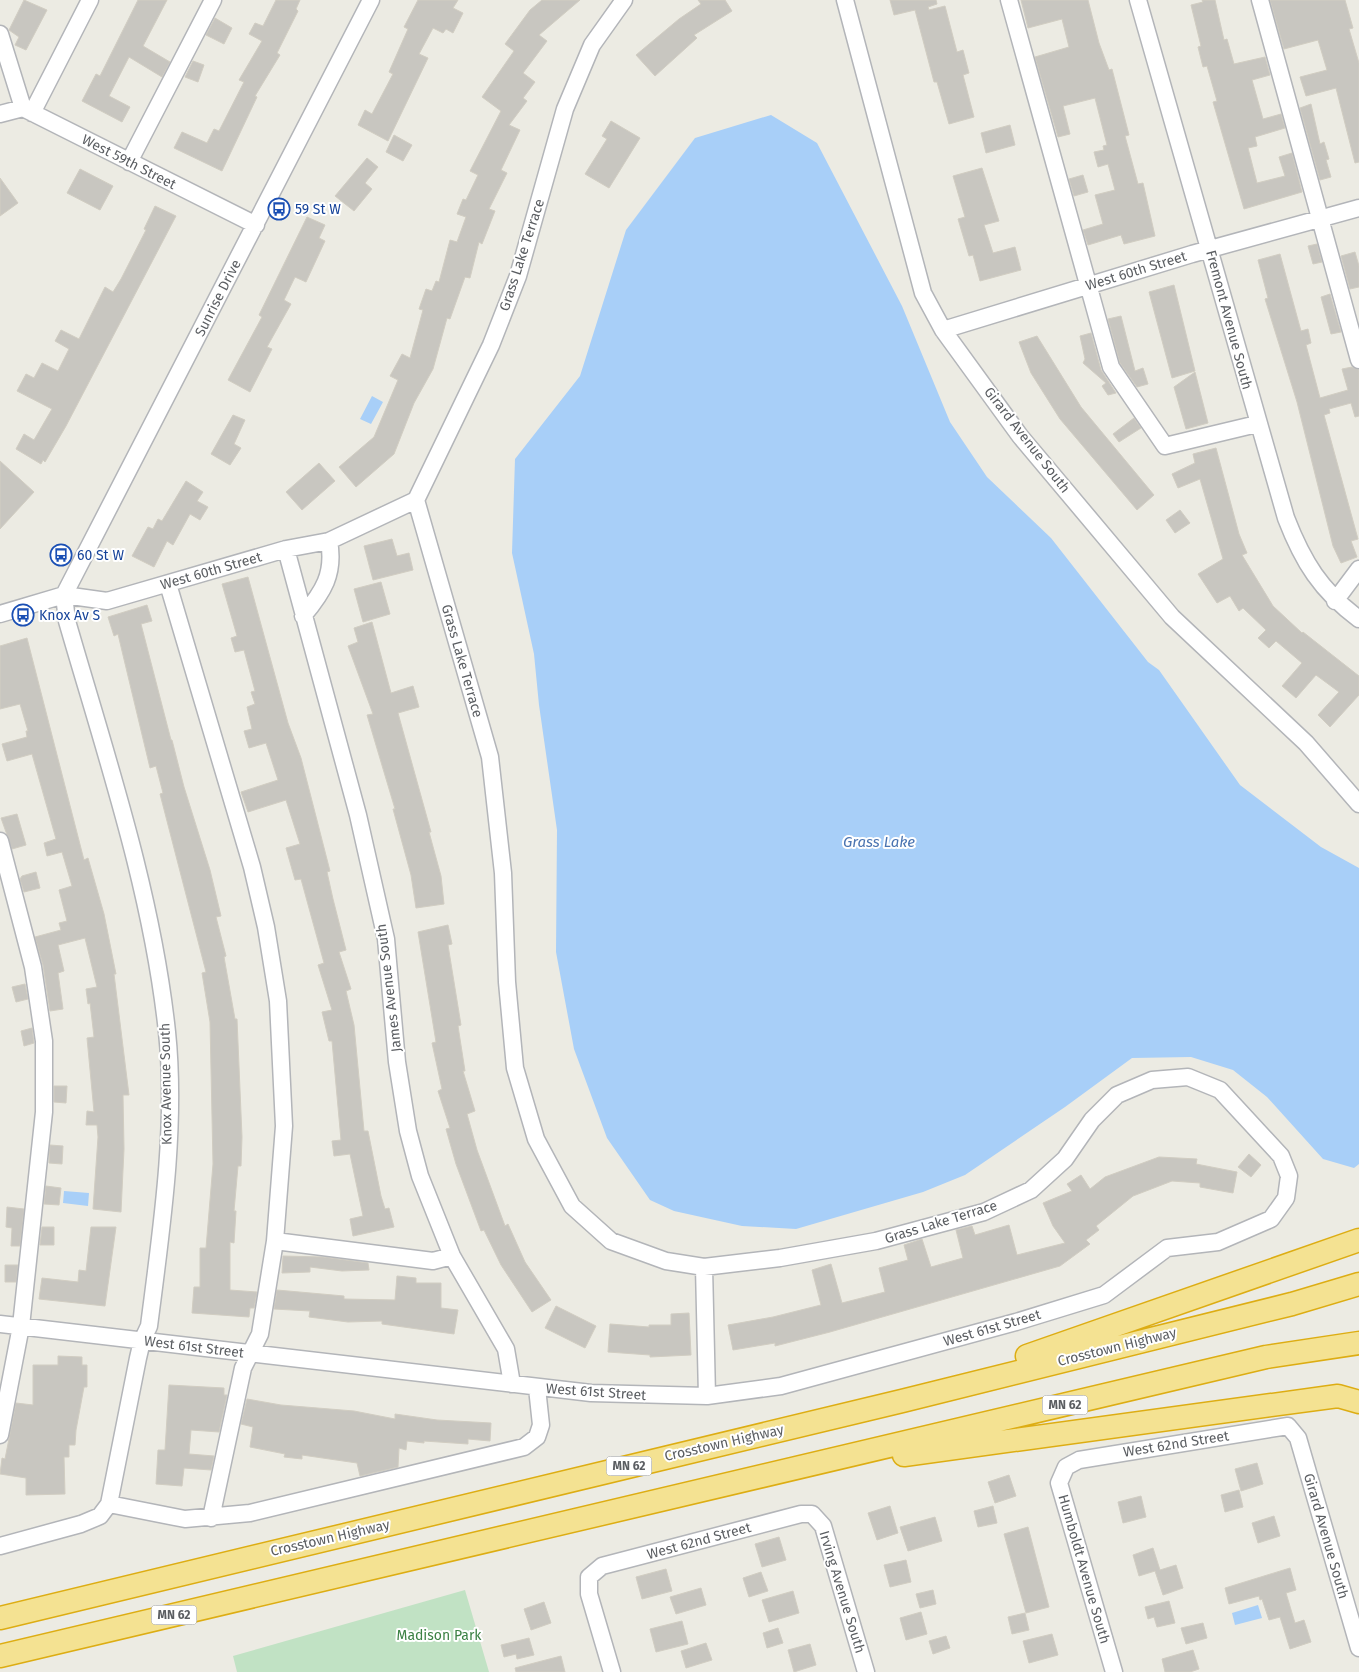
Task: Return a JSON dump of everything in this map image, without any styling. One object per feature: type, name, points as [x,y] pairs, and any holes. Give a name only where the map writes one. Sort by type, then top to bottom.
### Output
[{"type":"highway","points":[[902,1401],[1359,1240]]},
{"type":"highway","name":"Crosstown Highway","points":[[0,1618],[902,1401],[1292,1304],[1359,1284]]},
{"type":"highway","name":"MN 62","points":[[0,1656],[1266,1358],[1359,1343]]},
{"type":"highway","points":[[772,1474],[1338,1396],[1359,1402]]},
{"type":"highway","points":[[0,1603],[205,1568]]},
{"type":"street","points":[[28,111],[90,0]]},
{"type":"street","points":[[129,162],[213,0]]},
{"type":"street","name":"Sunrise Drive","points":[[64,595],[371,0]]},
{"type":"street","name":"Grass Lake Terrace","points":[[624,0],[592,44],[568,102],[518,276],[491,345],[416,500],[490,757],[503,873],[507,982],[516,1068],[536,1139],[572,1206],[611,1241],[666,1261],[704,1267],[780,1258],[876,1241],[984,1212],[1031,1190],[1064,1159],[1092,1120],[1117,1095],[1152,1080],[1188,1077],[1220,1090],[1281,1156],[1289,1176],[1286,1198],[1271,1219],[1218,1242],[1167,1248]]},
{"type":"street","name":"Girard Avenue South","points":[[845,0],[923,293],[944,330],[1020,436],[1172,616],[1306,742],[1357,798]]},
{"type":"street","points":[[1008,0],[1111,367],[1165,446],[1257,424]]},
{"type":"street","name":"Fremont Avenue South","points":[[1138,0],[1205,237],[1211,251],[1257,424],[1298,549],[1315,577],[1335,602],[1359,619]]},
{"type":"street","points":[[1260,0],[1322,218],[1359,360]]},
{"type":"street","points":[[0,34],[28,111]]},
{"type":"street","points":[[0,114],[28,111]]},
{"type":"street","name":"West 59th Street","points":[[28,111],[256,226]]},
{"type":"street","name":"West 60th Street","points":[[944,330],[1192,254],[1211,251],[1223,245],[1359,208]]},
{"type":"street","name":"West 60th Street","points":[[0,614],[64,595],[108,600],[286,550],[329,541],[416,500]]},
{"type":"street","points":[[303,616],[320,597],[331,566],[329,541]]},
{"type":"street","name":"James Avenue South","points":[[286,550],[358,816],[386,939],[397,1062],[408,1130],[420,1176],[452,1256],[506,1349],[512,1384]]},
{"type":"street","points":[[1335,602],[1359,569]]},
{"type":"street","points":[[168,584],[252,867],[268,936],[278,1001],[284,1126],[275,1240],[260,1334],[243,1368],[211,1518]]},
{"type":"street","name":"Knox Avenue South","points":[[64,595],[67,621],[137,866],[156,953],[167,1034],[169,1107],[166,1186],[149,1326],[142,1341],[104,1510]]},
{"type":"street","points":[[0,841],[33,967],[44,1041],[44,1112],[21,1326],[0,1435]]},
{"type":"street","points":[[275,1240],[432,1261],[452,1256]]},
{"type":"street","name":"West 61st Street","points":[[0,1324],[537,1388],[644,1396],[707,1396],[781,1386],[1016,1322],[1095,1297],[1104,1294],[1167,1248]]},
{"type":"street","points":[[704,1267],[707,1396]]},
{"type":"street","points":[[0,1546],[81,1524],[104,1510],[185,1519],[250,1513],[524,1446],[537,1437],[540,1425],[537,1388]]},
{"type":"street","name":"Girard Avenue South","points":[[1288,1426],[1298,1438],[1359,1648]]},
{"type":"street","name":"West 62nd Street","points":[[1066,1467],[1079,1460],[1288,1426]]},
{"type":"street","name":"Humboldt Avenue South","points":[[1066,1467],[1059,1483],[1114,1672]]},
{"type":"street","name":"West 62nd Street","points":[[612,1672],[590,1594],[589,1577],[602,1566],[801,1514],[812,1514]]},
{"type":"street","name":"Irving Avenue South","points":[[812,1514],[823,1526],[866,1672]]},
{"type":"green space","name":"Madison Park","points":[[465,1590],[489,1672],[237,1672],[233,1656]]},
{"type":"water","name":"Grass Lake","points":[[771,115],[817,143],[902,306],[950,422],[987,477],[1051,538],[1148,662],[1159,670],[1240,785],[1321,847],[1359,868],[1359,1164],[1354,1168],[1323,1159],[1267,1097],[1233,1070],[1191,1057],[1132,1058],[1065,1107],[965,1175],[923,1192],[796,1229],[742,1226],[674,1211],[650,1200],[607,1138],[574,1049],[556,952],[557,830],[539,705],[534,654],[512,553],[515,459],[580,376],[626,230],[695,138]]},
{"type":"water","points":[[372,396],[383,402],[371,424],[360,419]]},
{"type":"water","points":[[64,1191],[89,1193],[88,1206],[63,1203]]},
{"type":"water","points":[[1258,1605],[1262,1618],[1235,1625],[1232,1613]]},
{"type":"building","points":[[24,0],[47,10],[26,50],[15,45],[19,37],[9,30]]},
{"type":"building","points":[[138,0],[167,0],[143,46],[170,62],[162,77],[129,57],[109,96],[130,107],[122,122],[82,101],[96,74],[100,76]]},
{"type":"building","points":[[276,0],[300,0],[296,9],[298,11],[277,53],[280,55],[255,96],[257,97],[222,171],[174,148],[182,132],[207,143],[214,129],[219,131],[244,82],[239,80],[262,41],[249,34],[255,23],[263,26]]},
{"type":"building","points":[[418,0],[458,0],[453,8],[463,13],[453,33],[446,29],[443,33],[433,28],[419,54],[428,58],[388,141],[358,125],[365,110],[372,114],[393,74],[389,72],[408,29],[404,27]]},
{"type":"building","points":[[542,0],[580,0],[539,35],[547,41],[523,73],[535,82],[523,98],[527,101],[509,125],[520,130],[501,170],[507,173],[489,209],[495,211],[482,244],[479,242],[470,278],[465,277],[450,319],[447,318],[433,369],[414,403],[394,454],[356,487],[339,467],[374,437],[398,380],[390,376],[402,354],[410,358],[423,310],[419,309],[426,289],[432,291],[436,281],[439,282],[450,240],[457,242],[466,217],[457,214],[463,199],[466,200],[478,175],[470,171],[501,111],[482,97],[514,51],[505,44],[530,10]]},
{"type":"building","points":[[698,0],[725,0],[732,11],[694,35],[697,38],[655,76],[636,55],[679,19],[701,4]]},
{"type":"building","points":[[890,0],[936,0],[937,4],[928,7],[929,10],[945,6],[957,52],[963,50],[969,73],[963,75],[974,117],[949,124],[937,82],[934,82],[915,10],[894,15]]},
{"type":"building","points":[[1021,0],[1088,0],[1099,43],[1109,70],[1112,69],[1129,135],[1125,136],[1138,184],[1143,183],[1155,236],[1124,244],[1121,235],[1088,245],[1083,230],[1103,224],[1095,195],[1115,190],[1108,164],[1098,167],[1094,152],[1104,150],[1103,146],[1107,145],[1095,98],[1063,106],[1070,134],[1058,137],[1035,57],[1069,47],[1062,19],[1028,28]]},
{"type":"building","points":[[1202,0],[1215,0],[1224,40],[1227,39],[1234,64],[1265,57],[1270,75],[1252,80],[1263,119],[1281,114],[1285,128],[1255,137],[1257,146],[1248,148],[1257,183],[1285,176],[1279,157],[1292,153],[1302,192],[1244,209],[1213,102],[1217,101],[1207,66],[1203,67],[1198,47],[1201,46],[1191,5],[1203,2]]},
{"type":"building","points":[[1270,0],[1345,0],[1353,28],[1349,29],[1359,63],[1359,162],[1355,163],[1336,88],[1306,96],[1300,77],[1327,70],[1318,40],[1284,49]]},
{"type":"building","points":[[215,18],[232,28],[224,44],[206,35]]},
{"type":"building","points":[[193,61],[204,65],[198,82],[185,77]]},
{"type":"building","points":[[1311,104],[1320,144],[1324,142],[1329,159],[1326,160],[1331,177],[1320,180],[1300,108]]},
{"type":"building","points":[[611,121],[640,138],[609,188],[585,174],[607,139],[602,136]]},
{"type":"building","points":[[1010,125],[1015,145],[986,153],[981,133]]},
{"type":"building","points":[[394,135],[412,145],[403,161],[386,152]]},
{"type":"building","points":[[367,158],[378,167],[365,183],[372,189],[354,211],[335,196]]},
{"type":"building","points":[[982,168],[999,221],[984,225],[993,253],[1015,247],[1021,270],[980,281],[973,255],[969,256],[958,219],[965,217],[953,176]]},
{"type":"building","points":[[80,169],[113,186],[100,210],[67,193]]},
{"type":"building","points":[[1083,175],[1088,192],[1074,196],[1069,179]]},
{"type":"building","points":[[0,178],[18,203],[0,216]]},
{"type":"building","points":[[155,206],[176,216],[66,426],[45,462],[43,460],[41,464],[16,449],[24,434],[34,440],[52,409],[17,391],[26,374],[34,378],[42,363],[58,371],[69,349],[55,341],[61,330],[79,339],[105,287],[113,292],[121,279],[146,230],[144,229]]},
{"type":"building","points":[[307,217],[325,225],[319,238],[325,241],[306,282],[295,277],[284,300],[291,304],[267,347],[272,349],[250,392],[228,380],[262,317],[259,315]]},
{"type":"building","points":[[1317,244],[1322,262],[1313,264],[1308,246]]},
{"type":"building","points":[[1355,252],[1359,266],[1359,287],[1350,289],[1341,256]]},
{"type":"building","points":[[1280,254],[1301,331],[1308,329],[1311,343],[1306,345],[1320,398],[1348,390],[1342,369],[1352,367],[1359,370],[1359,416],[1355,417],[1351,403],[1329,409],[1330,413],[1324,415],[1358,539],[1351,541],[1357,557],[1341,563],[1333,546],[1297,402],[1265,299],[1268,298],[1258,260]]},
{"type":"building","points":[[1174,285],[1195,371],[1172,378],[1149,292]]},
{"type":"building","points":[[1330,294],[1341,332],[1331,334],[1321,297]]},
{"type":"building","points":[[1121,316],[1135,371],[1143,368],[1148,384],[1137,387],[1120,363],[1108,319]]},
{"type":"building","points":[[1091,333],[1101,370],[1116,393],[1108,395],[1102,386],[1106,383],[1083,363],[1085,359],[1080,336]]},
{"type":"building","points":[[1037,336],[1081,407],[1154,495],[1137,510],[1060,419],[1031,373],[1019,342]]},
{"type":"building","points":[[1195,372],[1208,423],[1186,429],[1174,387]]},
{"type":"building","points":[[233,415],[245,420],[234,444],[241,448],[230,465],[211,454]]},
{"type":"building","points":[[1134,418],[1141,428],[1119,442],[1113,434]]},
{"type":"building","points":[[1216,448],[1239,534],[1247,553],[1242,555],[1273,606],[1302,633],[1359,676],[1359,695],[1330,727],[1318,715],[1339,692],[1316,675],[1296,698],[1282,686],[1302,663],[1276,641],[1269,648],[1258,638],[1266,630],[1243,608],[1239,611],[1230,596],[1217,603],[1198,574],[1223,559],[1200,479],[1178,488],[1172,474],[1195,463],[1193,454]]},
{"type":"building","points":[[0,461],[34,492],[0,529]]},
{"type":"building","points":[[319,463],[335,481],[302,510],[286,492]]},
{"type":"building","points":[[186,481],[203,492],[197,501],[208,507],[200,520],[190,514],[173,545],[167,541],[154,567],[132,556],[148,527],[153,529],[158,519],[162,521]]},
{"type":"building","points":[[1180,510],[1190,523],[1175,533],[1166,520]]},
{"type":"building","points":[[392,539],[397,556],[409,553],[413,570],[373,580],[364,546]]},
{"type":"building","points":[[248,577],[288,723],[301,758],[330,871],[327,872],[346,950],[339,952],[351,989],[346,991],[354,1025],[364,1131],[368,1131],[381,1196],[385,1209],[389,1208],[394,1227],[353,1236],[350,1219],[363,1216],[350,1154],[334,1156],[332,1141],[341,1140],[332,1041],[329,1041],[322,1012],[332,1010],[318,965],[324,963],[301,879],[295,880],[286,848],[300,844],[286,800],[248,812],[241,792],[278,780],[266,743],[249,748],[244,731],[252,729],[247,707],[255,704],[251,692],[255,691],[244,650],[235,652],[231,638],[237,636],[222,584]]},
{"type":"building","points":[[381,582],[390,614],[363,622],[354,589]]},
{"type":"building","points":[[147,605],[152,621],[141,624],[184,787],[210,870],[221,916],[216,917],[226,956],[224,957],[235,1019],[237,1019],[242,1137],[241,1166],[238,1166],[234,1211],[236,1211],[234,1243],[230,1242],[230,1290],[257,1292],[254,1308],[250,1308],[249,1317],[192,1313],[194,1287],[200,1287],[200,1248],[206,1248],[213,1164],[210,1022],[202,973],[206,972],[160,794],[163,793],[156,766],[150,768],[118,634],[114,636],[108,617]]},
{"type":"building","points":[[372,622],[391,693],[413,686],[419,707],[398,713],[431,832],[429,832],[441,876],[444,904],[416,908],[411,875],[393,809],[395,809],[367,715],[373,714],[348,646],[358,642],[354,628]]},
{"type":"building","points":[[27,638],[84,860],[88,858],[104,914],[116,974],[114,974],[129,1095],[123,1095],[124,1149],[121,1212],[93,1209],[98,1137],[97,1125],[86,1125],[87,1111],[94,1112],[87,1038],[94,1037],[90,1003],[88,1004],[86,989],[97,987],[85,938],[58,945],[64,971],[58,973],[63,1009],[50,1011],[43,965],[35,937],[61,930],[59,923],[67,921],[59,890],[72,886],[62,852],[47,856],[44,843],[56,839],[32,754],[7,761],[2,744],[27,737],[26,731],[28,731],[20,704],[0,709],[0,646]]},
{"type":"building","points":[[17,814],[26,845],[12,849],[1,818]]},
{"type":"building","points":[[36,872],[40,888],[24,892],[20,879],[22,876]]},
{"type":"building","points":[[448,925],[452,944],[448,945],[461,1025],[458,1026],[465,1071],[463,1071],[475,1111],[467,1114],[477,1150],[505,1226],[508,1224],[525,1262],[551,1300],[532,1312],[501,1265],[484,1230],[481,1231],[456,1164],[446,1129],[450,1128],[438,1091],[442,1089],[432,1043],[436,1042],[418,932]]},
{"type":"building","points":[[25,984],[28,999],[16,1002],[12,987]]},
{"type":"building","points":[[32,1028],[34,1043],[24,1046],[21,1031]]},
{"type":"building","points":[[54,1086],[67,1086],[66,1103],[54,1102]]},
{"type":"building","points":[[50,1145],[63,1146],[62,1164],[49,1163]]},
{"type":"building","points":[[1249,1154],[1261,1165],[1251,1177],[1238,1167]]},
{"type":"building","points":[[1159,1157],[1197,1159],[1196,1164],[1237,1172],[1233,1193],[1200,1187],[1200,1183],[1172,1181],[1133,1196],[1096,1226],[1099,1230],[1086,1240],[1090,1244],[1060,1266],[830,1332],[775,1346],[775,1343],[733,1350],[728,1325],[773,1317],[821,1305],[812,1270],[831,1264],[842,1303],[885,1292],[879,1268],[908,1260],[904,1245],[922,1239],[931,1267],[963,1258],[956,1230],[972,1226],[975,1235],[1009,1225],[1017,1255],[1065,1243],[1053,1226],[1043,1203],[1072,1191],[1067,1184],[1081,1175],[1090,1189],[1105,1177]]},
{"type":"building","points":[[46,1186],[61,1188],[59,1205],[44,1204]]},
{"type":"building","points":[[7,1207],[24,1209],[20,1246],[11,1246],[12,1228],[6,1227]]},
{"type":"building","points":[[42,1227],[54,1227],[54,1245],[40,1245]]},
{"type":"building","points":[[91,1227],[116,1227],[105,1306],[39,1299],[42,1278],[78,1282],[79,1270],[86,1271]]},
{"type":"building","points":[[283,1256],[323,1257],[368,1263],[369,1270],[342,1271],[310,1267],[310,1272],[282,1273]]},
{"type":"building","points":[[5,1265],[18,1265],[16,1282],[5,1282]]},
{"type":"building","points":[[397,1276],[416,1278],[416,1283],[441,1283],[441,1308],[458,1310],[454,1334],[382,1324],[382,1321],[348,1322],[309,1317],[310,1311],[274,1309],[277,1290],[344,1296],[344,1299],[395,1300]]},
{"type":"building","points":[[556,1306],[596,1326],[585,1348],[545,1328]]},
{"type":"building","points":[[689,1313],[691,1355],[650,1357],[650,1355],[608,1352],[610,1324],[649,1327],[649,1325],[671,1325],[671,1314]]},
{"type":"building","points":[[58,1356],[82,1357],[82,1365],[87,1365],[87,1387],[84,1387],[75,1445],[69,1445],[69,1457],[64,1457],[65,1494],[26,1495],[26,1478],[0,1474],[2,1458],[5,1459],[16,1403],[33,1405],[33,1365],[58,1365]]},
{"type":"building","points":[[169,1385],[224,1388],[224,1395],[227,1395],[219,1432],[191,1430],[189,1454],[214,1456],[211,1470],[184,1468],[182,1486],[156,1484],[158,1450],[165,1450]]},
{"type":"building","points":[[247,1399],[281,1405],[354,1411],[395,1419],[395,1414],[437,1420],[491,1423],[490,1441],[468,1439],[468,1444],[407,1441],[406,1450],[399,1448],[398,1467],[360,1476],[357,1463],[302,1455],[302,1459],[284,1457],[285,1454],[250,1447],[253,1427],[241,1424]]},
{"type":"building","points":[[1257,1463],[1263,1484],[1241,1491],[1235,1469]]},
{"type":"building","points":[[1009,1475],[1016,1496],[995,1503],[988,1482]]},
{"type":"building","points":[[1239,1490],[1243,1507],[1225,1512],[1221,1495]]},
{"type":"building","points":[[1141,1496],[1146,1517],[1123,1523],[1118,1502]]},
{"type":"building","points":[[890,1506],[898,1533],[877,1540],[868,1513]]},
{"type":"building","points":[[993,1506],[997,1523],[978,1527],[974,1511]]},
{"type":"building","points":[[1274,1516],[1280,1536],[1258,1543],[1252,1523]]},
{"type":"building","points":[[935,1517],[942,1541],[908,1551],[900,1527]]},
{"type":"building","points":[[1028,1527],[1049,1607],[1026,1613],[1004,1534]]},
{"type":"building","points":[[779,1537],[786,1560],[762,1567],[755,1544]]},
{"type":"building","points":[[1153,1548],[1160,1570],[1176,1565],[1183,1588],[1163,1595],[1155,1571],[1139,1576],[1133,1555]]},
{"type":"building","points":[[906,1560],[911,1582],[890,1587],[884,1565]]},
{"type":"building","points":[[1290,1568],[1296,1590],[1286,1593],[1295,1623],[1304,1620],[1311,1642],[1290,1649],[1280,1617],[1269,1620],[1262,1599],[1260,1600],[1259,1596],[1229,1604],[1225,1588]]},
{"type":"building","points":[[666,1569],[672,1591],[642,1599],[636,1577]]},
{"type":"building","points":[[761,1572],[768,1591],[749,1597],[743,1578]]},
{"type":"building","points":[[701,1588],[706,1605],[676,1614],[670,1597]]},
{"type":"building","points":[[933,1590],[936,1604],[920,1608],[916,1594]]},
{"type":"building","points":[[793,1591],[799,1613],[769,1622],[762,1600]]},
{"type":"building","points":[[1169,1601],[1175,1623],[1157,1627],[1154,1617],[1148,1619],[1145,1607]]},
{"type":"building","points":[[544,1602],[551,1623],[531,1630],[524,1609]]},
{"type":"building","points":[[921,1612],[927,1634],[906,1640],[900,1618]]},
{"type":"building","points":[[1025,1613],[1029,1630],[1012,1634],[1008,1617]]},
{"type":"building","points":[[682,1621],[688,1644],[656,1652],[650,1629]]},
{"type":"building","points":[[1203,1623],[1207,1638],[1186,1644],[1181,1628]]},
{"type":"building","points":[[778,1628],[783,1643],[767,1648],[763,1633]]},
{"type":"building","points":[[1052,1634],[1058,1655],[1029,1663],[1023,1641]]},
{"type":"building","points":[[946,1636],[950,1648],[933,1654],[929,1641]]},
{"type":"building","points":[[529,1638],[534,1655],[517,1659],[516,1654],[504,1657],[501,1645]]},
{"type":"building","points":[[706,1643],[712,1660],[686,1668],[681,1651]]},
{"type":"building","points":[[810,1644],[816,1665],[794,1672],[788,1650]]},
{"type":"building","points":[[1193,1650],[1199,1669],[1190,1672],[1165,1672],[1162,1659]]},
{"type":"building","points":[[561,1656],[565,1672],[516,1672],[515,1668]]},
{"type":"place","name":"59 St W","points":[[279,209]]},
{"type":"place","name":"60 St W","points":[[61,555]]},
{"type":"place","name":"Knox Av S","points":[[23,615]]}]
